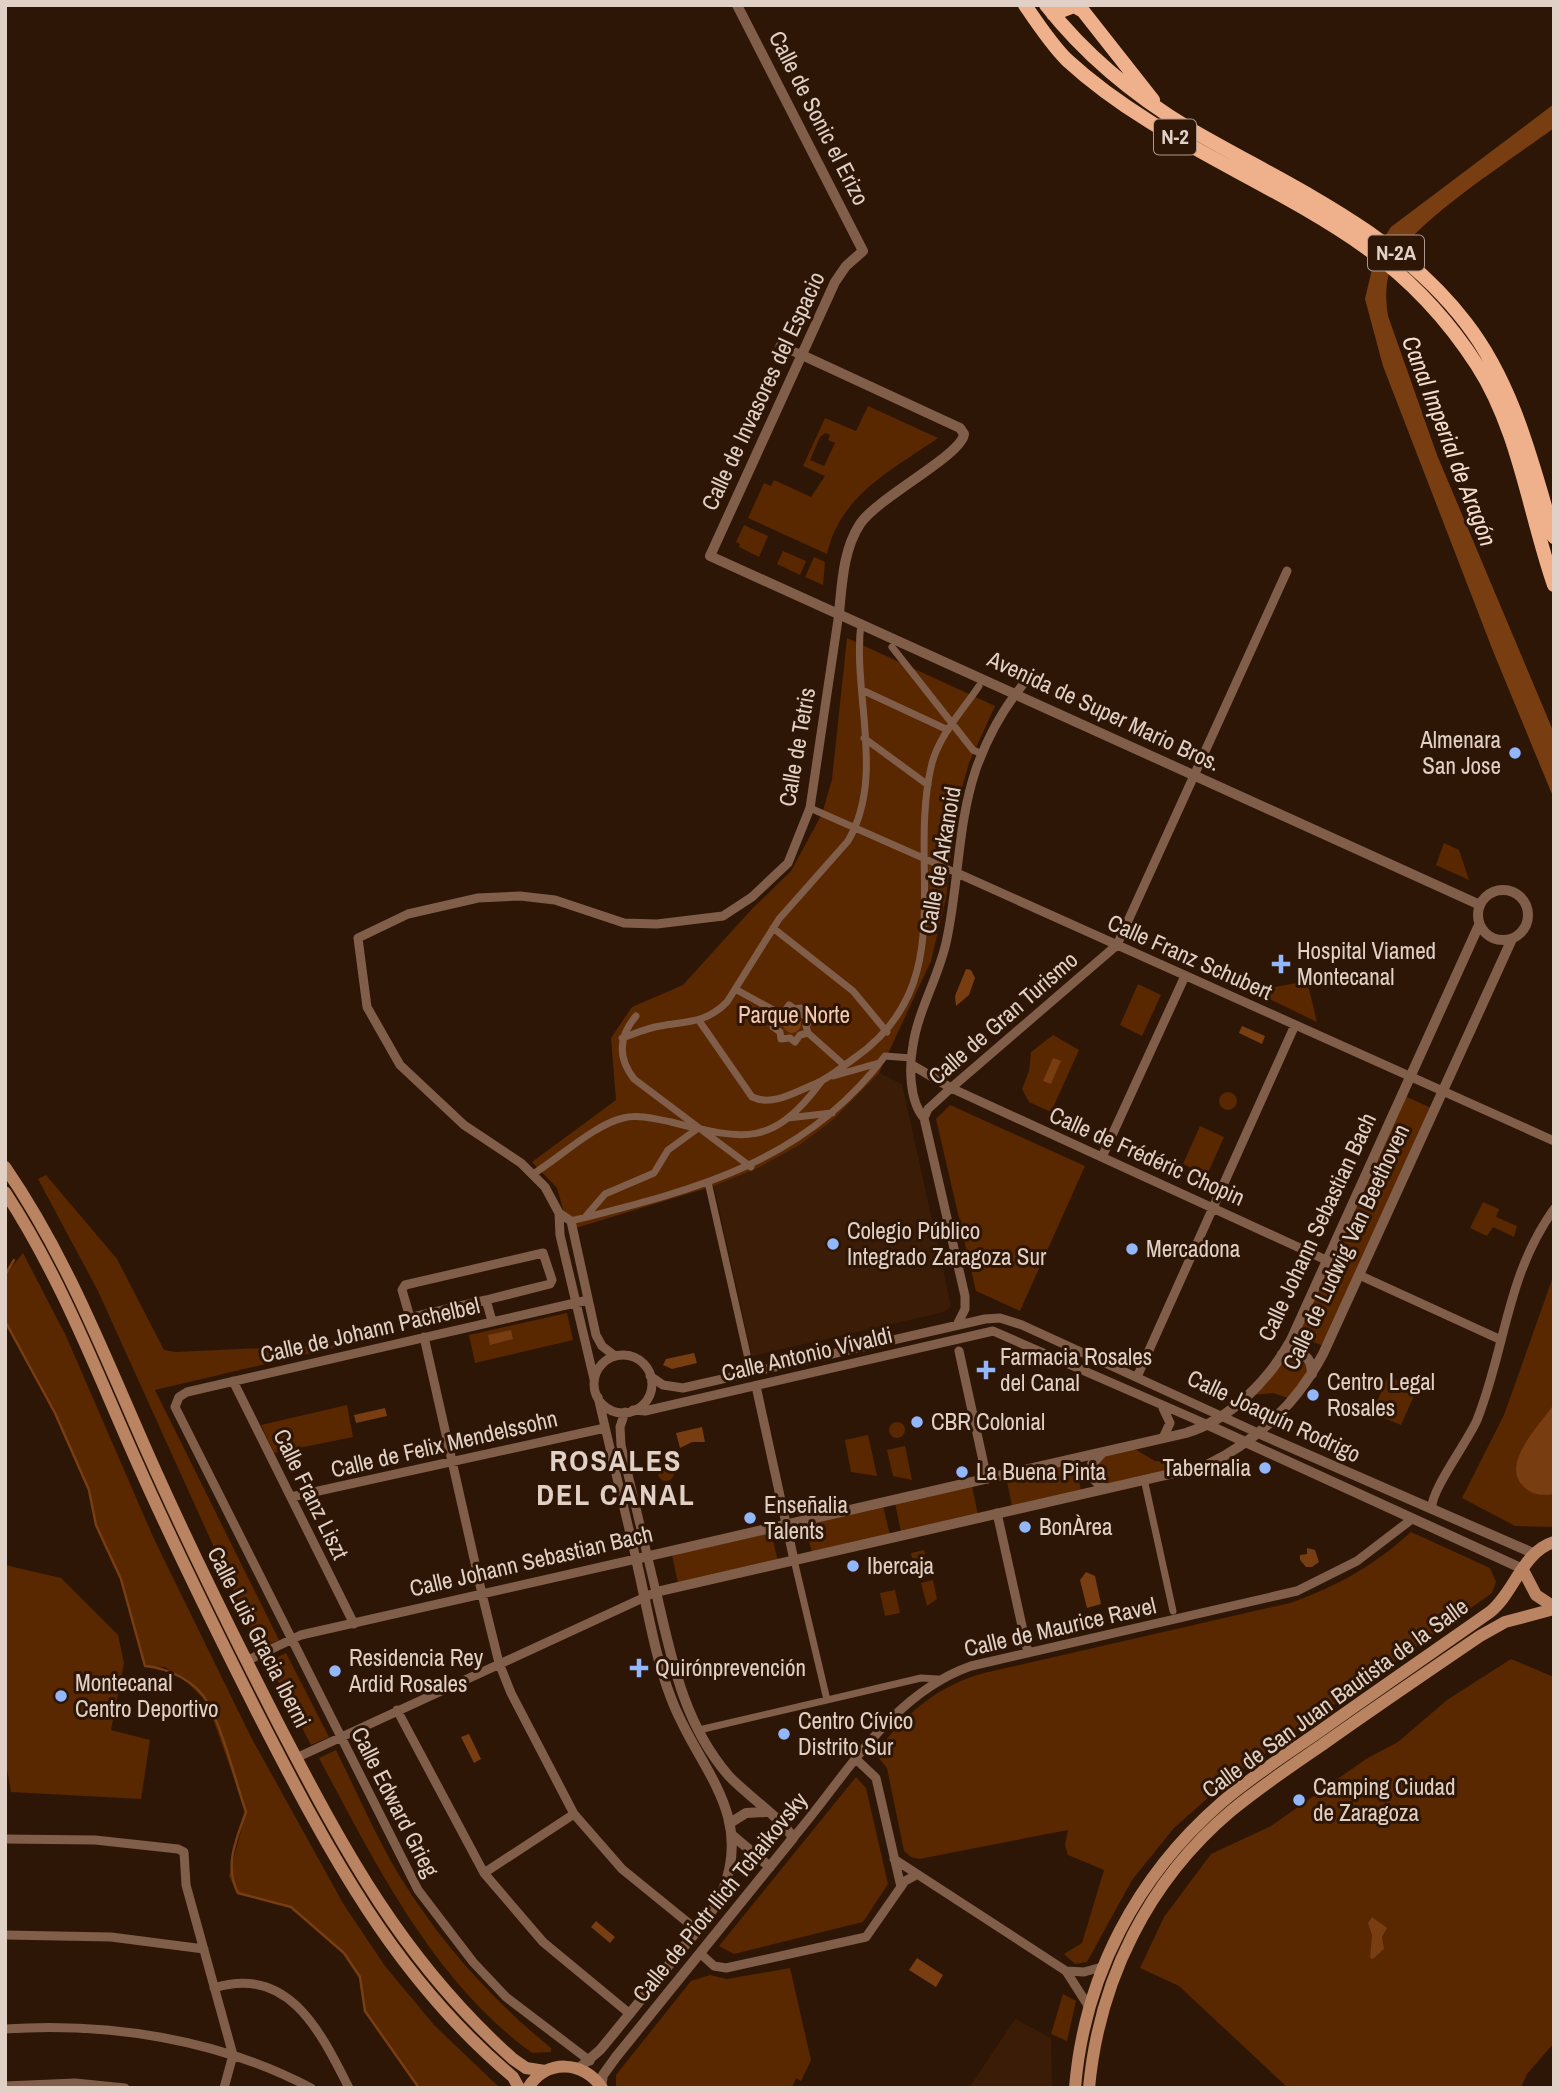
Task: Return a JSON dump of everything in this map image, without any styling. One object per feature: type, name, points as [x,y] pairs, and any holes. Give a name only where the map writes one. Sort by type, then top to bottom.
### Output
[{"type":"highway","name":"N-2","points":[[1025,5],[1065,58],[1102,89],[1172,135],[1350,237],[1406,280],[1429,302],[1490,387],[1512,443],[1554,585]]},
{"type":"highway","points":[[1049,10],[1068,6],[1083,11],[1157,107]]},
{"type":"highway","name":"N-2","points":[[1049,10],[1085,50],[1157,107],[1354,220]]},
{"type":"highway","name":"N-2A","points":[[1354,220],[1437,288],[1467,324],[1509,397],[1554,537]]},
{"type":"main road","name":"Calle Luis Gracia Iberni","points":[[5,1167],[75,1287],[170,1503],[246,1661],[362,1880],[395,1930],[443,1990],[513,2059],[526,2068],[545,2071]]},
{"type":"main road","name":"Calle Luis Gracia Iberni","points":[[5,1192],[72,1312],[181,1559],[270,1736],[339,1863],[398,1958],[434,2001],[513,2077],[519,2088]]},
{"type":"main road","points":[[1533,1553],[1554,1542]]},
{"type":"main road","name":"Calle de San Juan Bautista de la Salle","points":[[1075,2088],[1089,2007],[1102,1967],[1122,1924],[1156,1871],[1222,1802],[1490,1612],[1506,1597],[1533,1553]]},
{"type":"main road","points":[[1523,1569],[1536,1595],[1554,1608]]},
{"type":"main road","name":"Calle de San Juan Bautista de la Salle","points":[[1089,2088],[1100,2018],[1114,1973],[1168,1876],[1213,1827],[1255,1793],[1480,1636],[1505,1622],[1554,1608]]},
{"type":"main road","points":[[528,2088],[545,2071],[584,2065],[601,2087]]},
{"type":"street","name":"Calle de Sonic el Erizo","points":[[737,5],[863,251]]},
{"type":"street","name":"Calle de Invasores del Espacio","points":[[710,556],[835,282],[846,266],[863,251]]},
{"type":"street","points":[[779,346],[802,355]]},
{"type":"street","name":"Calle de Tetris","points":[[533,1174],[464,1125],[400,1065],[367,1007],[358,938],[408,914],[478,898],[520,896],[555,900],[624,923],[657,925],[723,916],[752,897],[788,863],[810,808],[847,555],[863,519],[885,498],[958,448],[964,438],[960,428],[802,355]]},
{"type":"street","name":"Avenida de Super Mario Bros.","points":[[710,556],[1480,905]]},
{"type":"street","name":"Calle de Gran Turismo","points":[[924,1118],[931,1106],[951,1088],[1117,945],[1287,571]]},
{"type":"street","points":[[622,1038],[659,1026],[700,1022],[717,1012],[735,989],[773,928],[855,829],[864,797],[861,623]]},
{"type":"street","points":[[892,647],[950,727],[973,750],[982,754]]},
{"type":"street","name":"Calle de Arkanoid","points":[[924,1118],[919,1110],[912,1061],[916,1034],[946,945],[964,812],[982,754],[1015,694],[1033,673]]},
{"type":"street","points":[[700,1022],[752,1097],[759,1100],[776,1099],[821,1082],[887,1032],[919,970],[924,915],[928,786],[935,752],[979,686]]},
{"type":"street","points":[[862,690],[950,727]]},
{"type":"street","points":[[864,738],[928,786]]},
{"type":"street","name":"Calle Franz Schubert","points":[[810,808],[1554,1140]]},
{"type":"street","points":[[1497,891],[1508,891],[1520,896],[1527,908],[1528,920],[1522,932],[1512,939],[1493,939],[1479,925],[1480,905],[1488,895],[1497,891]]},
{"type":"street","name":"Calle Johann Sebastian Bach","points":[[246,1661],[290,1639],[1102,1453],[1163,1438],[1206,1424],[1220,1416],[1261,1382],[1282,1354],[1479,925]]},
{"type":"street","points":[[773,928],[853,991],[887,1032]]},
{"type":"street","name":"Calle de Ludwig Van Beethoven","points":[[296,1758],[656,1592],[1205,1466],[1247,1443],[1288,1406],[1312,1374],[1512,939]]},
{"type":"street","points":[[1102,1157],[1185,976]]},
{"type":"street","points":[[735,989],[777,1012],[784,1012],[789,1005],[795,1009],[801,1008],[803,1015],[810,1020],[806,1027],[808,1033],[844,1065]]},
{"type":"street","points":[[777,1012],[773,1027],[780,1032],[781,1039],[790,1038],[795,1042],[800,1035],[808,1033]]},
{"type":"street","points":[[636,1016],[622,1038],[623,1060],[634,1079],[751,1167]]},
{"type":"street","points":[[1137,1377],[1296,1025]]},
{"type":"street","points":[[571,1221],[751,1167],[796,1141],[834,1112],[885,1056],[912,1061],[951,1088]]},
{"type":"street","points":[[830,1077],[880,1063]]},
{"type":"street","points":[[793,1838],[786,1827],[766,1812],[722,1767],[699,1730],[678,1686],[656,1592],[641,1557],[597,1397],[560,1235],[559,1213],[545,1187],[533,1174],[608,1124],[624,1117],[655,1118],[697,1129],[749,1136],[766,1132],[788,1118],[821,1082]]},
{"type":"street","name":"Calle de Frédéric Chopin","points":[[951,1088],[1326,1260]]},
{"type":"street","points":[[788,1118],[834,1112]]},
{"type":"street","points":[[924,1118],[965,1296],[965,1309],[957,1325]]},
{"type":"street","points":[[585,1217],[605,1194],[654,1172],[668,1150],[697,1129]]},
{"type":"street","points":[[708,1182],[751,1372]]},
{"type":"street","points":[[1432,1509],[1431,1497],[1458,1457],[1477,1419],[1523,1262],[1554,1209]]},
{"type":"street","points":[[559,1213],[571,1221],[598,1342],[615,1356],[637,1359],[650,1376],[648,1396],[629,1411],[620,1436],[645,1596],[670,1696],[686,1732],[718,1785],[731,1829],[770,1867]]},
{"type":"street","points":[[543,1253],[546,1256],[552,1280],[550,1284],[486,1300],[413,1317],[409,1314],[402,1290],[405,1285],[543,1253]]},
{"type":"street","points":[[1359,1275],[1499,1339]]},
{"type":"street","points":[[486,1300],[492,1321]]},
{"type":"street","name":"Calle de Johann Pachelbel","points":[[177,1400],[184,1393],[233,1381],[588,1300]]},
{"type":"street","name":"Calle Joaquín Rodrigo","points":[[650,1376],[663,1385],[682,1388],[985,1318],[1007,1319],[1258,1433],[1533,1553]]},
{"type":"street","name":"Calle Joaquín Rodrigo","points":[[989,1331],[1000,1333],[1163,1408],[1206,1424],[1523,1569]]},
{"type":"street","name":"Calle Antonio Vivaldi","points":[[629,1411],[645,1411],[989,1331]]},
{"type":"street","points":[[424,1337],[482,1594],[499,1663],[510,1693],[574,1814],[622,1869],[697,1930]]},
{"type":"street","points":[[958,1351],[987,1479]]},
{"type":"street","points":[[1282,1354],[1293,1352],[1304,1355],[1311,1363],[1312,1374]]},
{"type":"street","points":[[594,1379],[603,1362],[615,1356]]},
{"type":"street","name":"Calle Franz Liszt","points":[[233,1381],[354,1624]]},
{"type":"street","points":[[756,1386],[827,1700]]},
{"type":"street","points":[[597,1397],[612,1410],[629,1411]]},
{"type":"street","name":"Calle Edward Grieg","points":[[177,1400],[176,1411],[181,1422],[339,1737],[397,1852],[440,1923],[506,1997],[584,2065]]},
{"type":"street","name":"Calle Joaquín Rodrigo","points":[[1163,1408],[1170,1423],[1163,1438]]},
{"type":"street","name":"Calle de Felix Mendelssohn","points":[[291,1497],[605,1427]]},
{"type":"street","points":[[1102,1453],[1092,1464],[1092,1474],[1097,1484],[1105,1489]]},
{"type":"street","points":[[1144,1479],[1173,1611]]},
{"type":"street","points":[[997,1513],[1028,1653]]},
{"type":"street","name":"Calle de Maurice Ravel","points":[[699,1730],[921,1678],[938,1679],[971,1666],[1297,1591],[1357,1561],[1412,1519]]},
{"type":"street","name":"Calle de Piotr Ilich Tchaikovsky","points":[[601,2087],[608,2068],[892,1717],[938,1679]]},
{"type":"street","points":[[397,1710],[484,1873],[543,1942],[630,2014]]},
{"type":"street","points":[[857,1760],[876,1778],[901,1888]]},
{"type":"street","points":[[731,1829],[746,1813],[766,1812]]},
{"type":"street","points":[[484,1873],[574,1814]]},
{"type":"street","name":"Calle de Piotr Ilich Tchaikovsky","points":[[584,2065],[630,2014],[716,1905],[726,1882],[732,1854],[731,1829]]},
{"type":"street","points":[[5,1839],[95,1840],[182,1850],[187,1860],[186,1885],[233,2055],[224,2088]]},
{"type":"street","points":[[894,1859],[1066,1972],[1089,2007]]},
{"type":"street","points":[[702,1955],[714,1966],[726,1969],[866,1937],[901,1888],[915,1875]]},
{"type":"street","points":[[5,1935],[74,1934],[204,1949]]},
{"type":"street","points":[[1066,1972],[1084,1972],[1102,1967]]},
{"type":"street","points":[[214,1988],[234,1983],[258,1984],[292,2000],[306,2015],[349,2088]]},
{"type":"street","points":[[5,2029],[61,2027],[120,2031],[164,2038],[233,2055],[283,2073],[311,2088]]},
{"type":"street","points":[[5,2086],[75,2083],[125,2088]]},
{"type":"shaded area","name":"Canal Imperial de Aragón","points":[[1554,104],[1554,128],[1444,208],[1406,243],[1392,266],[1386,294],[1388,316],[1437,455],[1554,733],[1554,799],[1493,651],[1383,366],[1365,299],[1377,248],[1391,227]]},
{"type":"shaded area","points":[[966,969],[971,970],[975,978],[969,995],[956,1006],[955,996]]},
{"type":"shaded area","points":[[792,1015],[798,1018],[801,1024],[798,1030],[792,1033],[786,1030],[783,1024],[786,1018]]},
{"type":"shaded area","points":[[1242,1026],[1265,1036],[1262,1044],[1239,1033]]},
{"type":"shaded area","points":[[1053,1058],[1061,1061],[1051,1084],[1043,1081]]},
{"type":"shaded area","name":"Colegio Público Integrado Zaragoza Sur","points":[[879,1073],[902,1084],[951,1306],[944,1312],[752,1356],[714,1186],[758,1168],[834,1119]]},
{"type":"shaded area","points":[[511,1330],[513,1339],[490,1345],[488,1335]]},
{"type":"shaded area","points":[[694,1353],[697,1363],[672,1369],[663,1365],[666,1359]]},
{"type":"shaded area","points":[[1554,1404],[1554,1494],[1537,1494],[1523,1486],[1517,1477],[1516,1466],[1525,1444]]},
{"type":"shaded area","points":[[385,1408],[387,1416],[356,1423],[354,1415]]},
{"type":"shaded area","points":[[702,1427],[705,1442],[692,1442],[680,1448],[676,1433]]},
{"type":"shaded area","points":[[1307,1548],[1315,1550],[1319,1562],[1312,1567],[1306,1567],[1300,1560],[1300,1555],[1307,1554]]},
{"type":"shaded area","points":[[1086,1572],[1095,1576],[1101,1604],[1087,1608],[1080,1580]]},
{"type":"shaded area","points":[[469,1734],[481,1759],[474,1763],[461,1737]]},
{"type":"shaded area","points":[[1372,1917],[1387,1928],[1382,1937],[1384,1949],[1373,1959],[1370,1958],[1372,1935],[1368,1923]]},
{"type":"shaded area","points":[[596,1921],[615,1937],[610,1943],[591,1927]]},
{"type":"shaded area","points":[[917,1958],[943,1975],[936,1987],[909,1970]]},
{"type":"shaded area","points":[[1015,2019],[1051,2038],[1052,2088],[969,2088]]},
{"type":"green space","points":[[868,406],[938,438],[886,473],[856,500],[843,515],[827,554],[748,518],[764,483],[771,486],[774,480],[811,497],[825,476],[803,466],[825,418],[856,431]],"holes":[[[825,433],[830,435],[828,440],[835,443],[824,466],[810,460],[820,437]]]},
{"type":"green space","points":[[744,525],[768,536],[759,557],[739,547],[740,544],[736,542]]},
{"type":"green space","points":[[783,551],[806,561],[800,575],[777,564]]},
{"type":"green space","points":[[814,557],[825,562],[823,585],[805,577]]},
{"type":"green space","name":"Parque Norte","points":[[847,638],[995,706],[969,763],[956,809],[946,898],[931,961],[879,1073],[834,1119],[801,1144],[758,1168],[714,1186],[569,1230],[557,1188],[532,1162],[616,1100],[611,1038],[632,1007],[683,985],[751,910],[791,871],[822,814],[832,779]]},
{"type":"green space","points":[[1444,843],[1459,850],[1469,880],[1436,865]]},
{"type":"green space","points":[[1307,981],[1317,1022],[1259,994],[1260,990]]},
{"type":"green space","points":[[1138,984],[1161,995],[1142,1036],[1120,1025]]},
{"type":"green space","points":[[1053,1035],[1079,1050],[1051,1112],[1029,1102],[1022,1089],[1029,1071],[1031,1052]]},
{"type":"green space","points":[[1224,1092],[1232,1092],[1237,1101],[1235,1108],[1224,1110],[1219,1105],[1219,1097]]},
{"type":"green space","points":[[1405,1096],[1431,1108],[1323,1346],[1297,1335]]},
{"type":"green space","points":[[950,1105],[1085,1166],[1020,1311],[976,1291],[936,1119]]},
{"type":"green space","points":[[1200,1126],[1224,1137],[1207,1175],[1183,1164]]},
{"type":"green space","points":[[46,1175],[117,1259],[164,1350],[175,1352],[350,1344],[155,1390],[279,1640],[260,1649],[98,1291],[38,1179]]},
{"type":"green space","points":[[1483,1202],[1499,1209],[1496,1217],[1517,1226],[1514,1237],[1493,1227],[1487,1236],[1470,1228]]},
{"type":"green space","points":[[23,1253],[66,1336],[154,1539],[251,1737],[344,1905],[385,1966],[434,2025],[500,2088],[419,2088],[365,2011],[360,1977],[344,1953],[291,1907],[238,1893],[229,1876],[246,1812],[207,1702],[186,1681],[165,1667],[145,1666],[121,1579],[96,1525],[89,1490],[55,1413],[5,1321],[5,1275]]},
{"type":"green space","points":[[1554,1274],[1554,1527],[1515,1526],[1462,1498],[1504,1415]]},
{"type":"green space","points":[[567,1313],[573,1340],[475,1363],[469,1335]]},
{"type":"green space","points":[[1298,1355],[1309,1370],[1291,1399],[1273,1393],[1253,1395],[1285,1357]]},
{"type":"green space","points":[[1388,1376],[1417,1389],[1401,1425],[1372,1413]]},
{"type":"green space","points":[[347,1405],[353,1437],[274,1453],[261,1425]]},
{"type":"green space","points":[[894,1422],[900,1422],[905,1430],[903,1436],[894,1438],[889,1433],[889,1427]]},
{"type":"green space","points":[[868,1435],[877,1476],[851,1472],[845,1440]]},
{"type":"green space","points":[[905,1446],[912,1480],[893,1476],[887,1450]]},
{"type":"green space","points":[[1133,1448],[1155,1461],[1191,1465],[1108,1484],[1097,1476],[1096,1462],[1099,1457]]},
{"type":"green space","points":[[1075,1462],[1081,1491],[1012,1506],[1006,1477]]},
{"type":"green space","points":[[663,1465],[669,1465],[674,1473],[672,1479],[663,1481],[658,1476],[658,1470]]},
{"type":"green space","points":[[972,1486],[978,1515],[901,1532],[895,1503]]},
{"type":"green space","points":[[883,1506],[890,1535],[812,1553],[805,1524]]},
{"type":"green space","points":[[1411,1532],[1490,1568],[1496,1582],[1492,1593],[1229,1779],[1174,1828],[1132,1880],[1087,1962],[1075,1964],[1064,1954],[1082,1943],[1104,1870],[1068,1855],[1065,1845],[1068,1830],[919,1859],[904,1851],[887,1768],[875,1753],[910,1714],[936,1694],[984,1673],[1290,1603],[1354,1574]]},
{"type":"green space","points":[[771,1533],[778,1561],[678,1583],[672,1555]]},
{"type":"green space","points":[[924,1550],[929,1573],[916,1576],[911,1553]]},
{"type":"green space","name":"Montecanal Centro Deportivo","points":[[5,1565],[61,1578],[118,1635],[124,1663],[111,1730],[150,1740],[141,1799],[11,1792],[5,1758]]},
{"type":"green space","points":[[933,1580],[937,1599],[927,1606],[921,1583]]},
{"type":"green space","points":[[895,1590],[900,1613],[885,1616],[880,1593]]},
{"type":"green space","points":[[286,1653],[329,1737],[311,1745],[268,1662]]},
{"type":"green space","points":[[1511,1659],[1554,1677],[1554,2043],[1527,2074],[1521,2088],[1288,2088],[1179,1986],[1140,1968],[1164,1917],[1211,1854],[1271,1826],[1366,1759],[1398,1742],[1447,1700]]},
{"type":"green space","points":[[336,1750],[390,1860],[431,1923],[467,1968],[507,2009],[551,2048],[551,2052],[532,2053],[497,2024],[436,1956],[385,1878],[319,1758]]},
{"type":"green space","points":[[856,1777],[866,1788],[888,1884],[863,1922],[734,1954],[719,1946]]},
{"type":"green space","points":[[790,1968],[811,2060],[801,2081],[796,2078],[792,2088],[616,2088],[616,2075],[691,1981],[710,1975],[727,1979]]},
{"type":"green space","points":[[1063,1994],[1076,2001],[1067,2041],[1051,2034]]},
{"type":"waterway","points":[[5,1275],[14,1260]]},
{"type":"waterway","points":[[5,1321],[55,1413],[89,1490],[96,1525],[121,1579],[145,1666],[172,1673],[189,1682],[203,1695],[214,1715],[246,1812],[235,1843],[232,1863],[238,1893],[291,1907],[344,1953],[360,1977],[365,2011],[419,2088]]},
{"type":"place","name":"Almenara San Jose","points":[[1515,753]]},
{"type":"place","name":"Hospital Viamed Montecanal","points":[[1281,964]]},
{"type":"place","name":"Colegio Público Integrado Zaragoza Sur","points":[[833,1244]]},
{"type":"place","name":"Mercadona","points":[[1132,1249]]},
{"type":"place","name":"Farmacia Rosales del Canal","points":[[986,1370]]},
{"type":"place","name":"Centro Legal Rosales","points":[[1313,1395]]},
{"type":"place","name":"CBR Colonial","points":[[917,1422]]},
{"type":"place","name":"Tabernalia","points":[[1265,1468]]},
{"type":"place","name":"La Buena Pinta","points":[[962,1472]]},
{"type":"place","name":"Enseñalia Talents","points":[[750,1518]]},
{"type":"place","name":"BonÀrea","points":[[1025,1527]]},
{"type":"place","name":"Ibercaja","points":[[853,1566]]},
{"type":"place","name":"Quirónprevención","points":[[639,1668]]},
{"type":"place","name":"Residencia Rey Ardid Rosales","points":[[335,1671]]},
{"type":"place","name":"Montecanal Centro Deportivo","points":[[61,1696]]},
{"type":"place","name":"Centro Cívico Distrito Sur","points":[[784,1734]]},
{"type":"place","name":"Camping Ciudad de Zaragoza","points":[[1299,1800]]},
{"type":"district","name":"ROSALES DEL CANAL","points":[[616,1478]]}]
